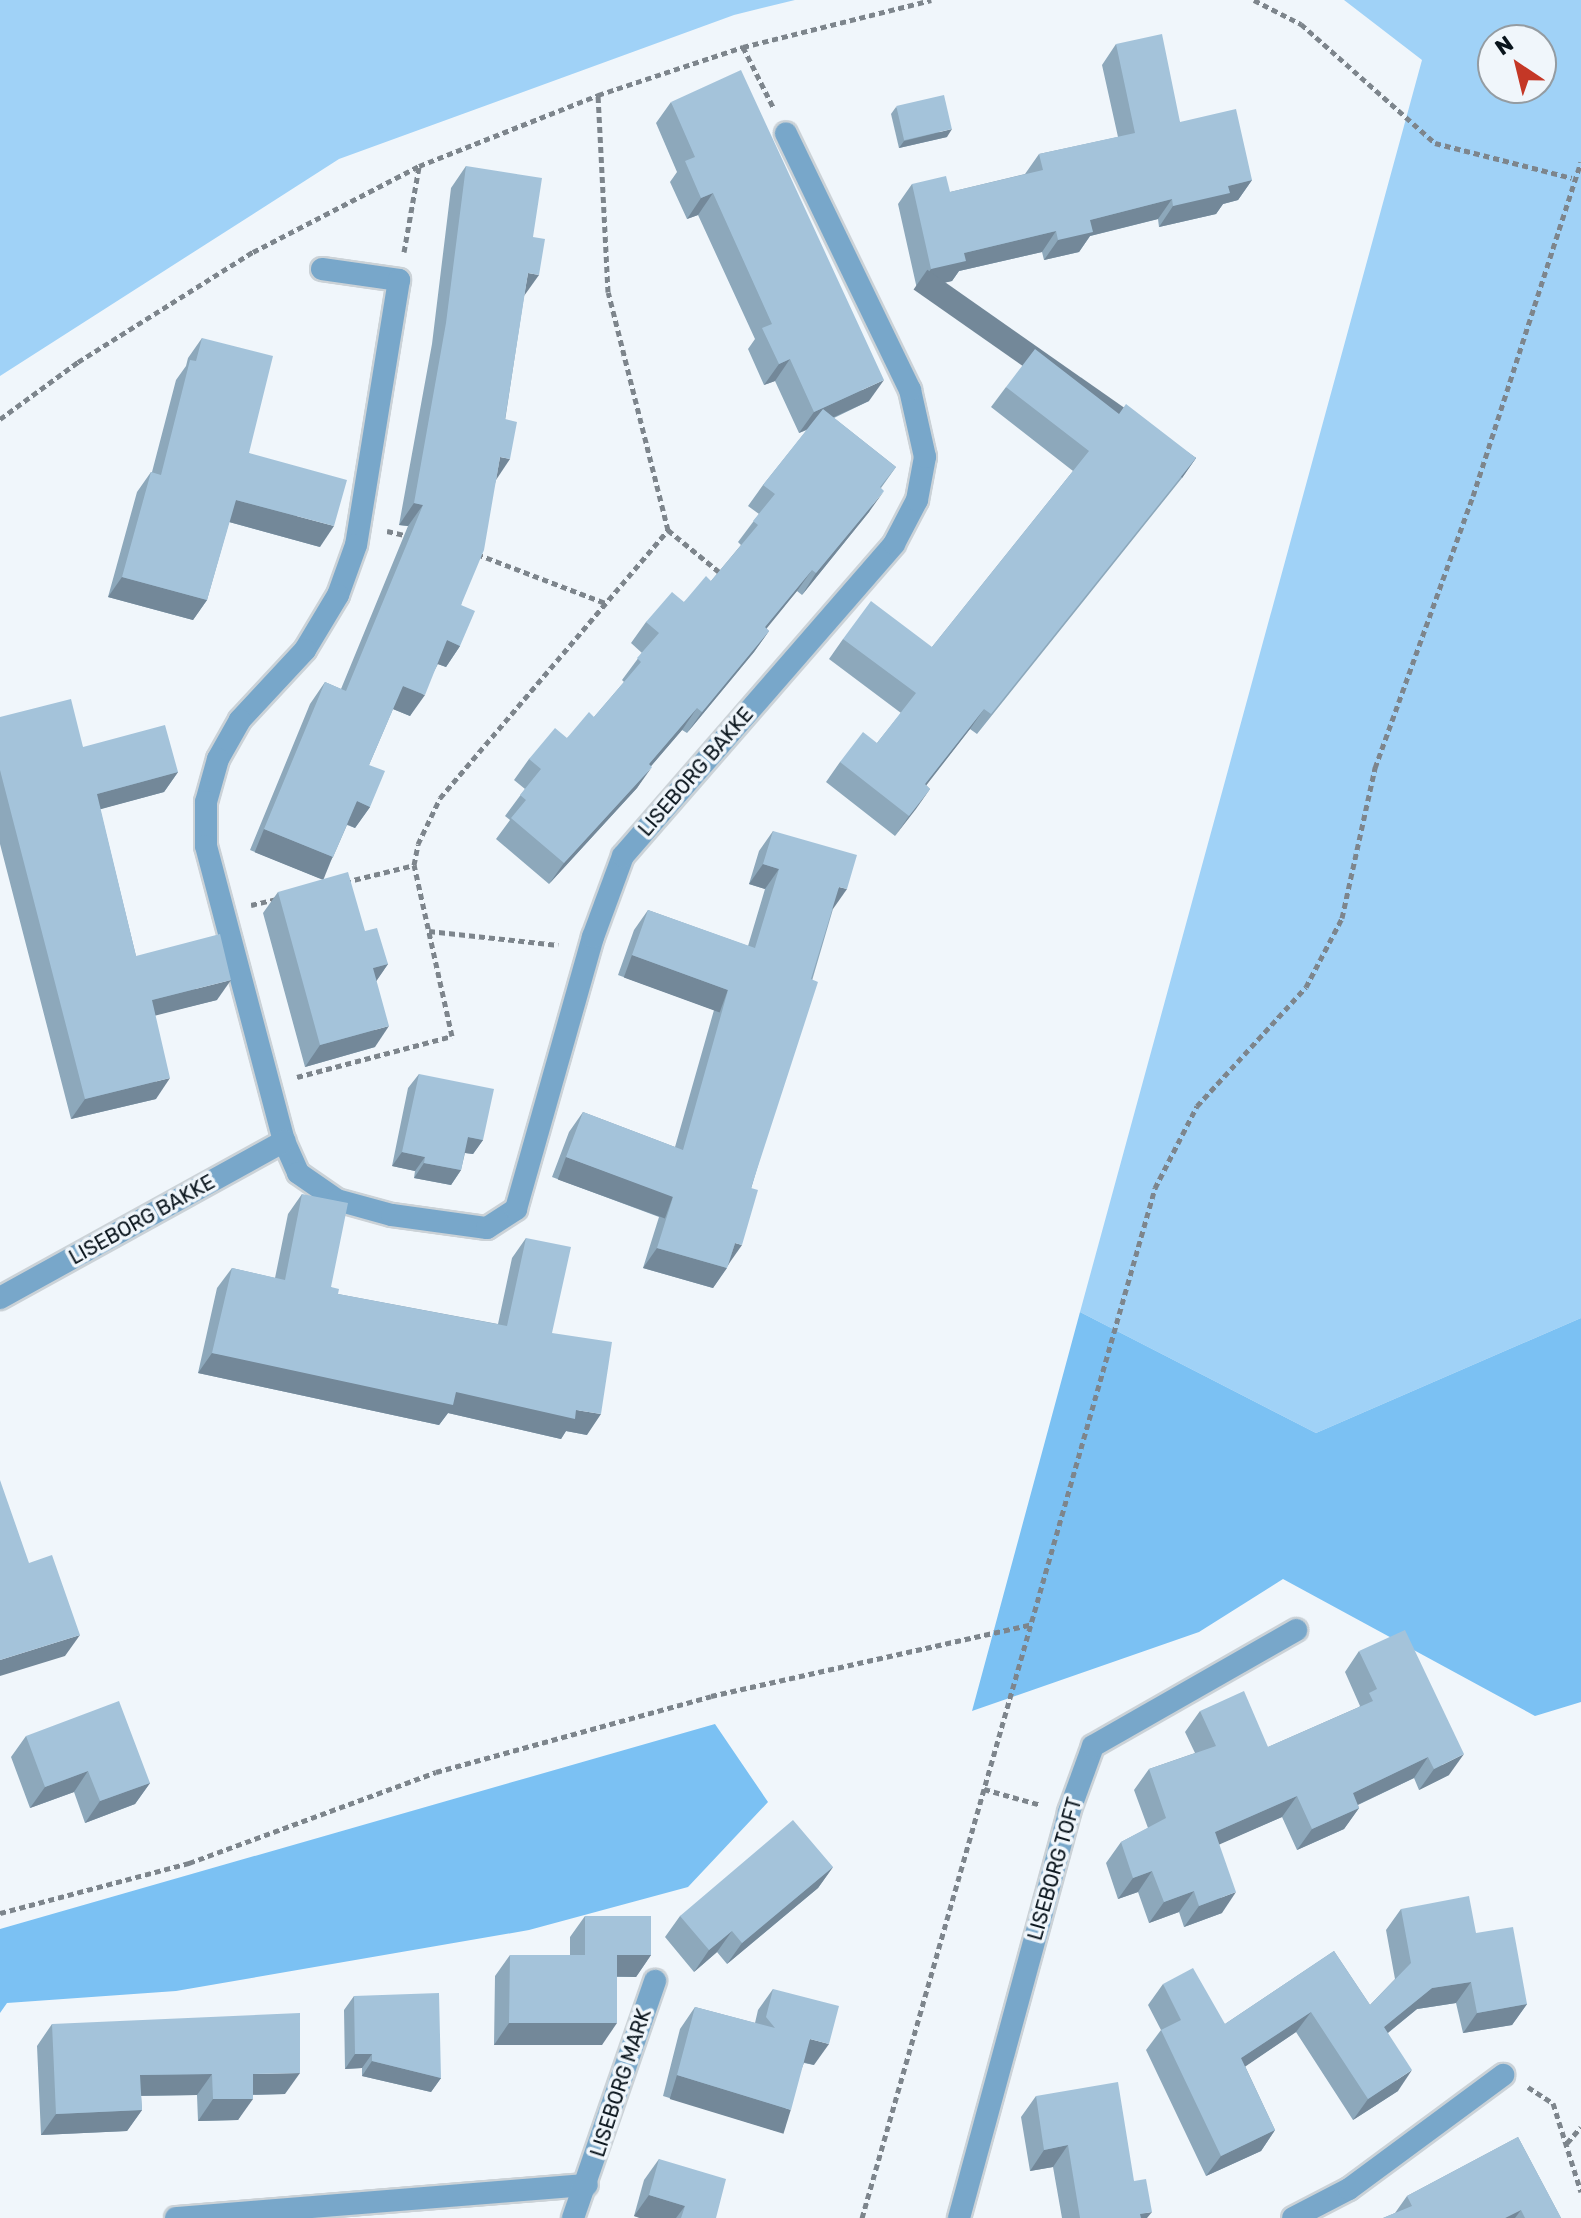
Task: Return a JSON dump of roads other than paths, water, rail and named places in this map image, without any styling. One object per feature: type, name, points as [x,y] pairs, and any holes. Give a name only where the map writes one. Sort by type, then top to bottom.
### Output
[{"type":"street","name":"LISEBORG BAKKE","points":[[322,269],[399,280],[359,524],[338,595],[305,650],[240,720],[218,759],[206,802],[206,846],[284,1141],[298,1173],[337,1200],[392,1215],[487,1228],[516,1209],[591,948],[623,856],[894,544],[917,500],[925,457],[910,390],[786,133]]},
{"type":"street","name":"LISEBORG BAKKE","points":[[0,1298],[284,1141]]},
{"type":"street","name":"LISEBORG TOFT","points":[[959,2218],[1069,1812],[1093,1746],[1296,1630]]},
{"type":"street","name":"LISEBORG MARK","points":[[573,2218],[587,2185],[655,1981]]},
{"type":"street","points":[[1293,2218],[1349,2189],[1503,2075]]},
{"type":"street","points":[[176,2218],[587,2185]]}]
